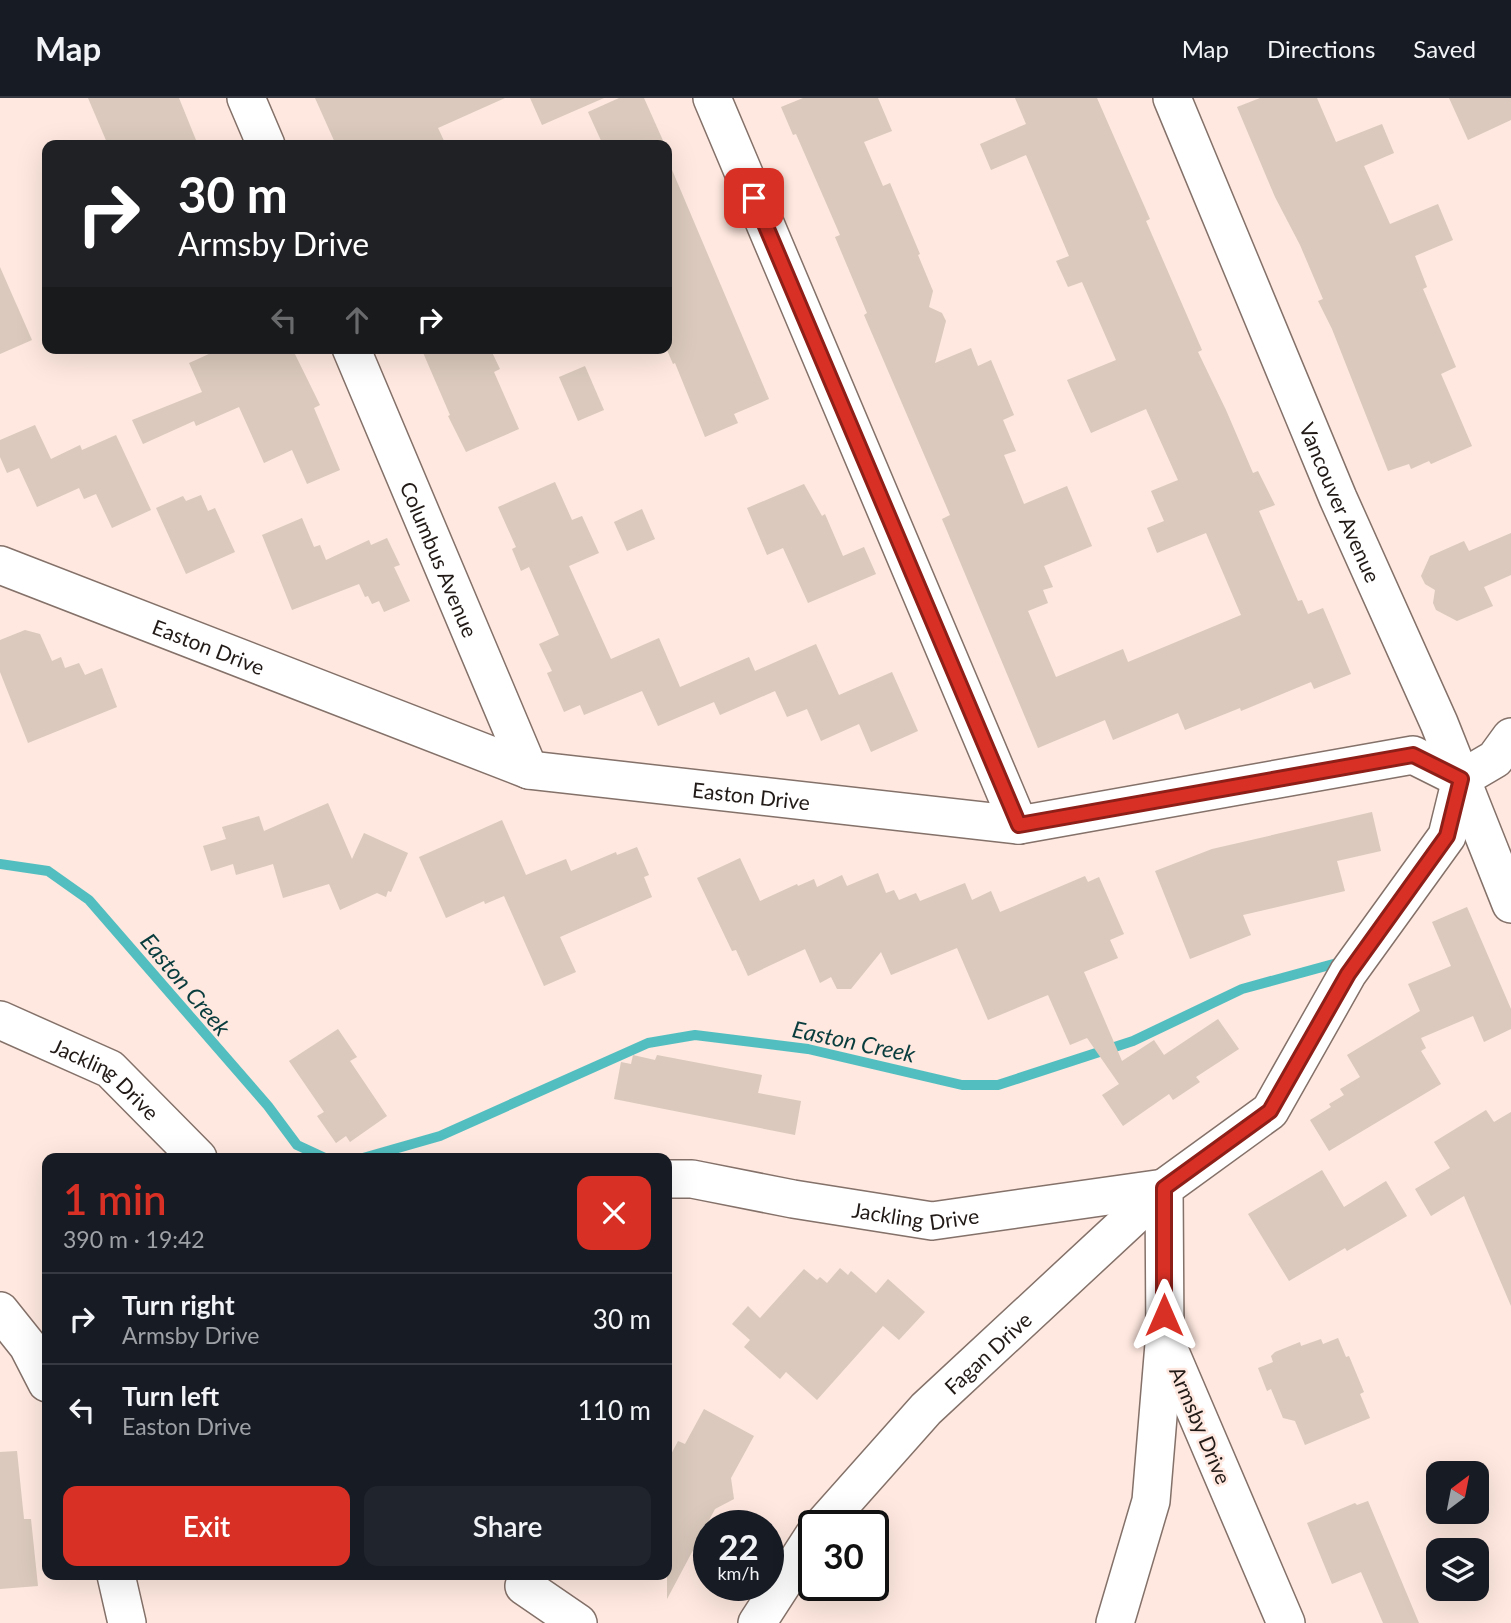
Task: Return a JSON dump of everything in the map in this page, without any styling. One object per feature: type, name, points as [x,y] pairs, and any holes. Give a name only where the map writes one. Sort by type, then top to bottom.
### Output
[{"type":"street","points":[[246,98],[264,140]]},
{"type":"street","points":[[712,98],[1019,825]]},
{"type":"street","name":"Vancouver Avenue","points":[[1172,98],[1338,498],[1439,723],[1511,904]]},
{"type":"street","name":"Columbus Avenue","points":[[354,354],[529,771]]},
{"type":"street","name":"Easton Drive","points":[[0,565],[529,771],[1019,825],[1413,755],[1461,779]]},
{"type":"street","points":[[1164,1188],[1270,1111],[1348,974],[1447,836],[1461,779],[1495,758],[1511,737]]},
{"type":"street","name":"Jackling Drive","points":[[0,1020],[110,1069],[193,1153]]},
{"type":"street","name":"Jackling Drive","points":[[672,1179],[692,1179],[793,1199],[932,1221],[1164,1188]]},
{"type":"street","name":"Armsby Drive","points":[[1164,1188],[1165,1340],[1286,1623]]},
{"type":"street","name":"Fagan Drive","points":[[836,1510],[926,1409],[1164,1188]]},
{"type":"street","points":[[0,1311],[28,1346],[42,1373]]},
{"type":"street","points":[[1115,1623],[1151,1501],[1165,1340]]},
{"type":"street","points":[[757,1623],[798,1560]]},
{"type":"street","points":[[117,1580],[127,1623]]},
{"type":"street","points":[[524,1586],[578,1623]]},
{"type":"building","points":[[88,98],[179,98],[196,140],[106,140]]},
{"type":"building","points":[[315,98],[505,98],[438,128],[444,140],[334,140]]},
{"type":"building","points":[[530,98],[604,98],[542,125]]},
{"type":"building","points":[[619,98],[644,98],[663,140],[601,140],[588,112]]},
{"type":"building","points":[[803,98],[878,98],[892,131],[864,142],[883,186],[890,183],[920,254],[918,255],[933,291],[929,307],[942,313],[946,321],[935,363],[971,348],[978,366],[991,360],[1014,415],[1003,420],[1016,451],[1004,455],[1024,504],[1067,486],[1092,546],[1044,566],[1053,587],[1043,590],[1048,603],[1028,611],[1056,677],[1123,649],[1128,662],[1241,615],[1206,533],[1157,553],[1147,528],[1164,521],[1151,491],[1178,480],[1146,409],[1091,433],[1067,380],[1116,360],[1082,282],[1068,287],[1056,261],[1069,256],[1026,155],[991,170],[980,144],[1026,124],[1015,98],[1097,98],[1150,219],[1146,221],[1202,350],[1198,352],[1253,473],[1258,471],[1275,505],[1259,511],[1298,601],[1302,600],[1308,614],[1323,608],[1351,674],[1314,689],[1311,682],[1241,711],[1240,708],[1185,730],[1178,713],[1113,740],[1105,720],[1038,748],[942,519],[950,515],[864,315],[867,313],[835,237],[840,235],[796,134],[793,135],[781,107]]},
{"type":"building","points":[[1260,98],[1317,98],[1336,142],[1382,124],[1394,153],[1364,166],[1390,224],[1438,204],[1453,240],[1415,256],[1427,287],[1423,289],[1456,367],[1441,374],[1472,446],[1431,464],[1429,461],[1411,469],[1409,464],[1388,471],[1332,329],[1318,301],[1323,299],[1300,245],[1275,197],[1237,107]]},
{"type":"building","points":[[1449,98],[1511,98],[1511,120],[1468,140]]},
{"type":"building","points":[[672,170],[769,399],[734,414],[738,423],[705,437],[675,363],[673,364],[669,354],[672,354]]},
{"type":"building","points":[[0,267],[32,340],[0,354]]},
{"type":"building","points":[[209,354],[295,354],[320,405],[314,408],[340,470],[307,484],[292,450],[264,463],[239,407],[196,426],[194,421],[143,444],[132,420],[202,392],[189,363]]},
{"type":"building","points":[[424,354],[493,354],[500,369],[494,372],[519,429],[466,452],[448,416],[450,415]]},
{"type":"building","points":[[585,366],[604,410],[578,421],[559,377]]},
{"type":"building","points":[[35,425],[51,459],[80,445],[82,450],[116,435],[151,510],[112,528],[96,494],[84,499],[79,488],[37,507],[19,468],[7,473],[0,457],[0,440]]},
{"type":"building","points":[[555,482],[572,520],[582,516],[599,553],[569,566],[611,659],[659,638],[680,687],[749,657],[755,671],[816,644],[839,695],[892,672],[918,731],[871,752],[859,724],[821,741],[807,709],[787,717],[775,691],[720,715],[714,702],[658,726],[642,691],[584,715],[580,705],[564,712],[547,673],[552,671],[539,644],[559,635],[529,567],[521,571],[512,549],[516,547],[498,507]]},
{"type":"building","points":[[804,484],[822,516],[825,514],[843,556],[864,547],[876,574],[808,603],[783,548],[767,555],[747,508]]},
{"type":"building","points":[[201,495],[208,511],[215,508],[235,552],[186,574],[156,508],[183,496],[186,501]]},
{"type":"building","points":[[642,509],[655,539],[627,551],[614,522]]},
{"type":"building","points":[[302,518],[314,547],[320,545],[326,560],[369,540],[371,545],[387,538],[400,565],[394,567],[410,601],[384,612],[379,601],[372,604],[368,596],[365,597],[359,584],[292,610],[262,535]]},
{"type":"building","points":[[1511,533],[1511,575],[1484,587],[1493,606],[1457,621],[1436,610],[1433,603],[1435,590],[1425,584],[1421,576],[1430,556],[1464,541],[1469,551]]},
{"type":"building","points":[[25,630],[40,634],[52,661],[61,657],[65,668],[79,663],[85,675],[102,668],[117,707],[28,743],[0,672],[0,640]]},
{"type":"building","points":[[328,803],[352,859],[364,833],[408,853],[391,892],[388,891],[386,897],[377,893],[340,910],[329,884],[283,898],[273,864],[236,875],[233,864],[211,871],[203,846],[226,839],[222,827],[259,816],[264,831]]},
{"type":"building","points":[[1372,812],[1381,851],[1337,861],[1345,891],[1243,915],[1251,935],[1190,959],[1155,871],[1212,849]]},
{"type":"building","points":[[502,820],[526,875],[566,859],[571,871],[616,852],[617,855],[637,847],[649,875],[644,877],[652,897],[560,937],[576,972],[544,986],[504,896],[485,904],[484,901],[446,918],[419,857]]},
{"type":"building","points":[[740,858],[760,901],[814,879],[817,887],[842,875],[847,886],[878,873],[886,893],[894,890],[899,900],[916,893],[920,901],[965,883],[972,900],[991,891],[1000,912],[1085,876],[1088,882],[1099,877],[1124,934],[1110,940],[1118,958],[1084,972],[1122,1061],[1154,1040],[1164,1055],[1218,1019],[1239,1049],[1196,1077],[1200,1082],[1173,1100],[1169,1094],[1123,1126],[1102,1095],[1119,1084],[1087,1038],[1070,1045],[1048,995],[988,1020],[957,948],[891,975],[881,952],[851,989],[837,989],[831,977],[820,983],[805,949],[748,976],[736,950],[732,951],[697,878]]},
{"type":"building","points":[[1467,907],[1511,1009],[1511,1029],[1484,1042],[1473,1016],[1421,1038],[1426,1048],[1421,1051],[1441,1084],[1329,1151],[1310,1120],[1344,1095],[1340,1089],[1360,1077],[1347,1055],[1420,1011],[1408,984],[1451,966],[1432,922]]},
{"type":"building","points":[[338,1029],[357,1057],[350,1061],[387,1116],[350,1142],[346,1136],[336,1143],[317,1116],[324,1112],[289,1061]]},
{"type":"building","points":[[633,1055],[655,1060],[657,1055],[762,1075],[758,1093],[801,1101],[795,1135],[614,1099],[621,1062],[631,1064]]},
{"type":"building","points":[[1486,1110],[1494,1122],[1511,1112],[1511,1306],[1464,1196],[1431,1216],[1415,1189],[1450,1168],[1434,1142]]},
{"type":"building","points":[[1322,1170],[1344,1207],[1386,1181],[1407,1216],[1289,1281],[1248,1214]]},
{"type":"building","points":[[840,1268],[848,1275],[851,1271],[876,1293],[888,1279],[925,1312],[899,1340],[883,1326],[817,1400],[786,1372],[780,1379],[744,1347],[750,1340],[732,1324],[748,1306],[760,1318],[804,1269],[817,1280],[820,1277],[827,1283]]},
{"type":"building","points":[[1338,1338],[1346,1357],[1349,1356],[1364,1392],[1360,1394],[1370,1418],[1305,1445],[1295,1421],[1283,1418],[1271,1389],[1267,1391],[1258,1368],[1273,1362],[1271,1356],[1275,1352],[1300,1342],[1301,1346],[1321,1339],[1323,1344]]},
{"type":"building","points":[[704,1409],[754,1436],[731,1478],[734,1499],[714,1510],[693,1510],[693,1550],[667,1599],[667,1580],[672,1580],[672,1452],[678,1441],[685,1444]]},
{"type":"building","points":[[17,1451],[24,1519],[31,1519],[38,1586],[0,1589],[0,1452]]},
{"type":"building","points":[[1368,1501],[1419,1623],[1383,1623],[1361,1572],[1332,1584],[1307,1523],[1355,1503],[1357,1505]]},
{"type":"waterway","name":"Easton Creek","points":[[0,864],[48,871],[89,900],[268,1106],[297,1145],[314,1153]]},
{"type":"waterway","name":"Easton Creek","points":[[380,1153],[440,1136],[648,1043],[695,1035],[808,1049],[962,1085],[998,1085],[1133,1041],[1242,989],[1337,963]]},
{"type":"route","points":[[754,198],[1019,825],[1413,755],[1461,779],[1447,836],[1348,974],[1270,1111],[1164,1188],[1164,1315]]}]
